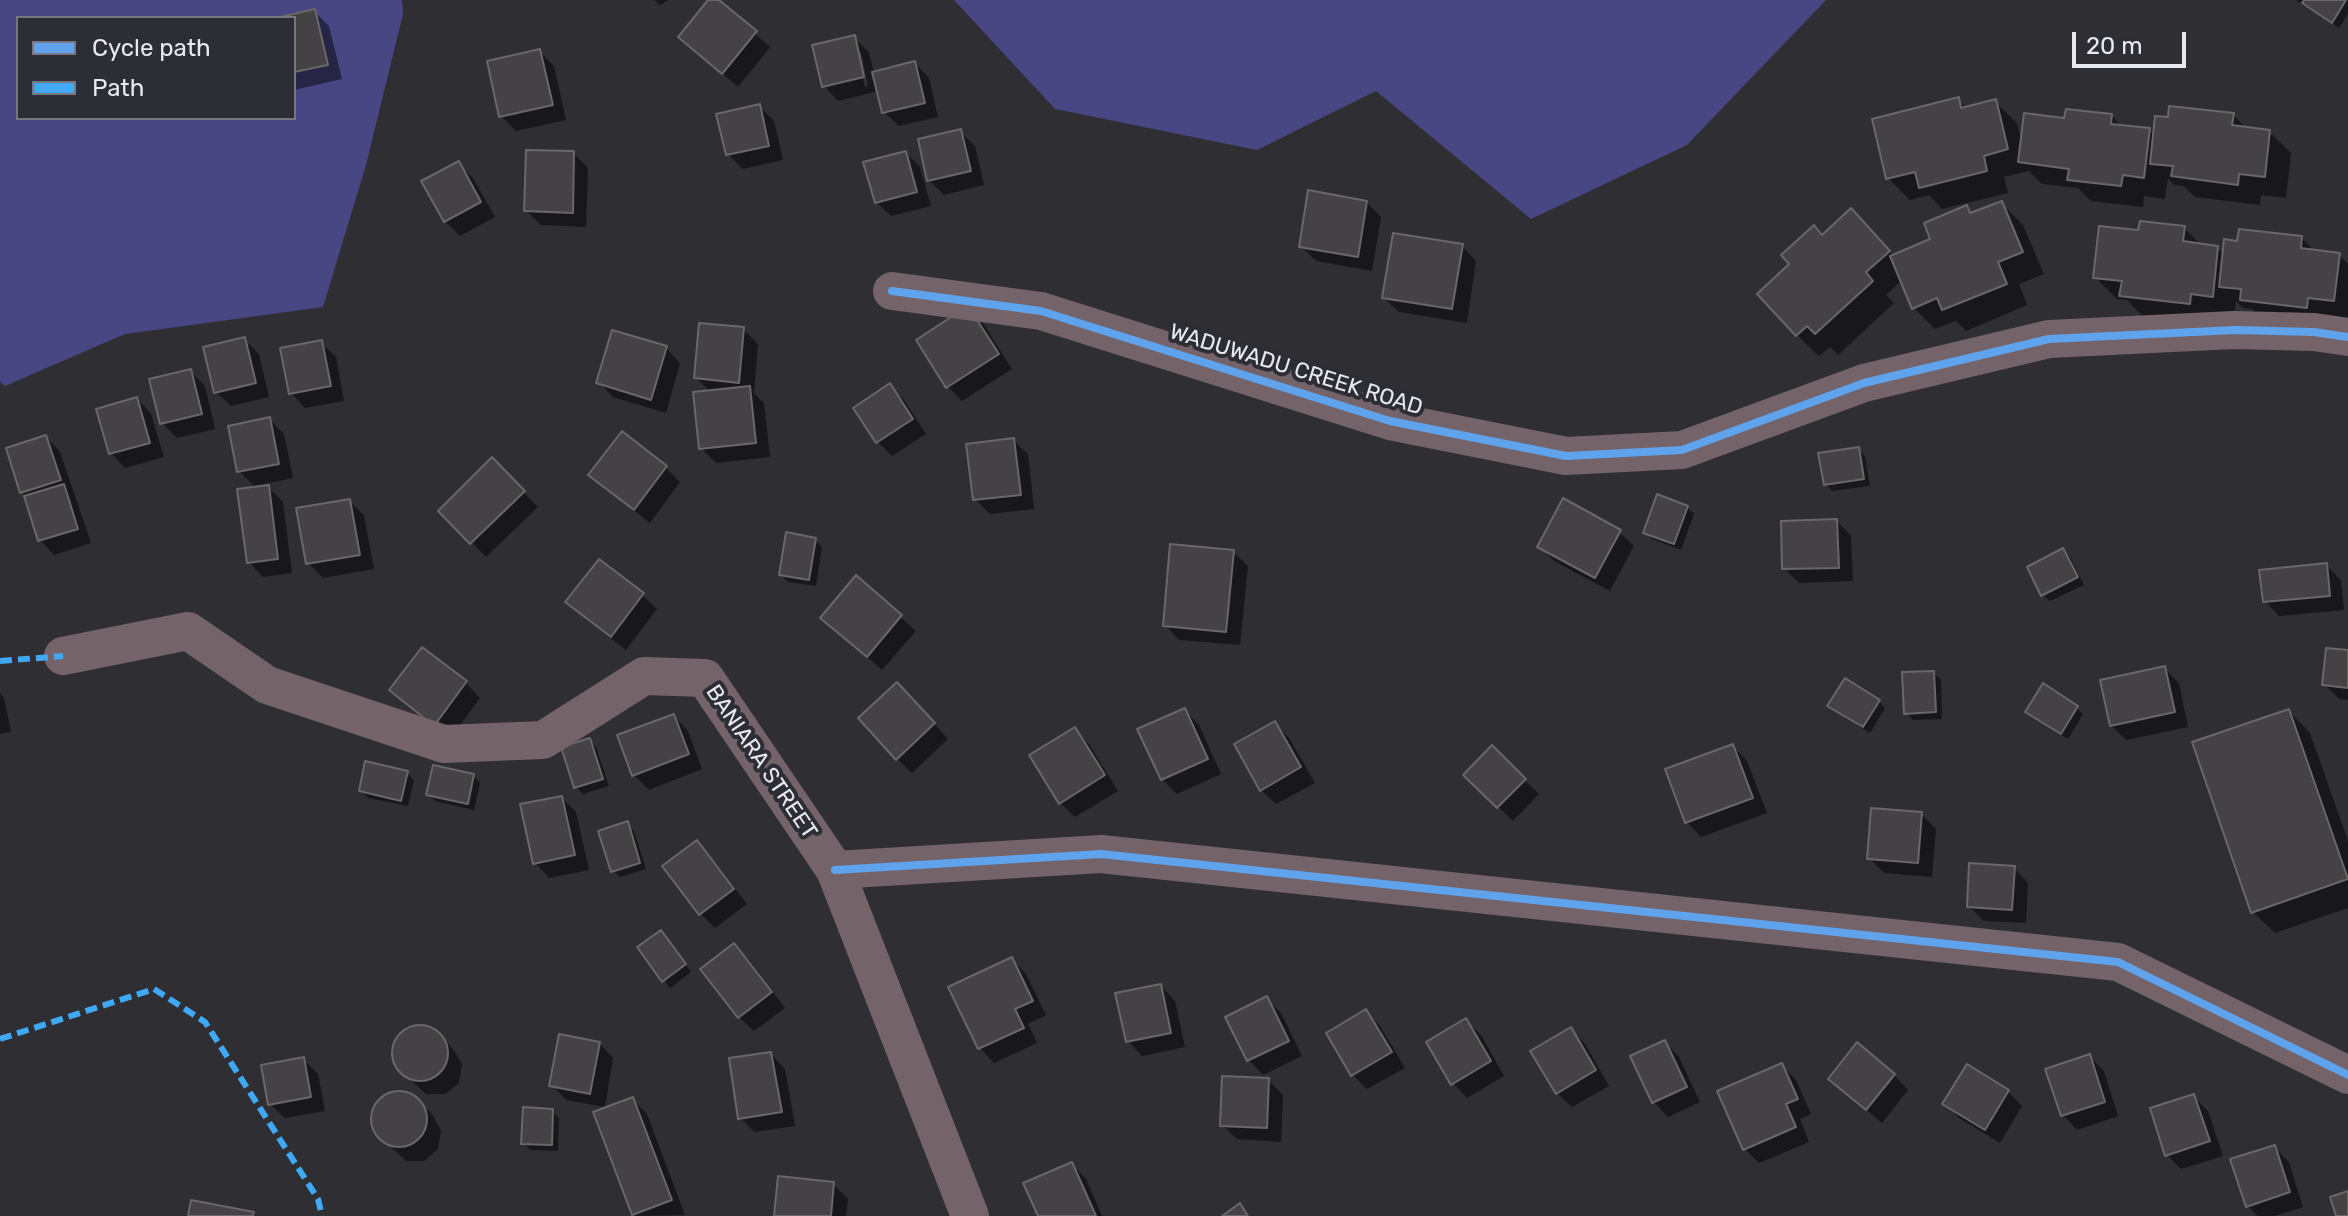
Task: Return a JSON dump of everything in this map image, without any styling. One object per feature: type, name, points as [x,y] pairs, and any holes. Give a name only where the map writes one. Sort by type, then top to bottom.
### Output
[{"type":"street","name":"WADUWADU CREEK ROAD","points":[[892,291],[1041,311],[1390,421],[1566,456],[1682,450],[1864,383],[2049,339],[2234,330],[2314,332],[2348,337]]},
{"type":"street","name":"BANIARA STREET","points":[[63,656],[188,631],[267,685],[444,744],[543,740],[644,676],[705,678],[835,870],[970,1216]]},
{"type":"street","points":[[835,870],[1101,854],[2118,962],[2348,1075]]},
{"type":"shaded area","points":[[0,0],[402,0],[403,14],[366,165],[323,307],[125,334],[5,386],[0,382]]},
{"type":"shaded area","points":[[954,0],[1826,0],[1687,145],[1531,219],[1376,91],[1257,150],[1055,109]]},
{"type":"building","points":[[708,0],[719,0],[757,31],[722,74],[678,37]]},
{"type":"building","points":[[2304,0],[2346,0],[2332,23],[2302,3]]},
{"type":"building","points":[[315,9],[328,65],[296,72],[296,16],[285,16]]},
{"type":"building","points":[[855,35],[864,77],[822,87],[812,45]]},
{"type":"building","points":[[540,49],[553,105],[499,117],[487,61]]},
{"type":"building","points":[[915,61],[925,103],[882,113],[872,72]]},
{"type":"building","points":[[1959,97],[1961,108],[1996,99],[2008,149],[1984,156],[1987,171],[1919,188],[1915,172],[1886,179],[1872,119]]},
{"type":"building","points":[[760,104],[769,146],[726,155],[716,114]]},
{"type":"building","points":[[2169,106],[2234,113],[2232,125],[2270,130],[2265,177],[2239,174],[2238,185],[2171,176],[2173,166],[2150,164],[2155,116],[2168,117]]},
{"type":"building","points":[[2066,109],[2112,114],[2111,124],[2150,128],[2144,178],[2123,175],[2121,186],[2067,180],[2069,169],[2018,162],[2024,113],[2064,118]]},
{"type":"building","points":[[961,129],[971,171],[927,181],[918,139]]},
{"type":"building","points":[[526,150],[574,151],[573,213],[524,211]]},
{"type":"building","points":[[906,151],[917,192],[875,203],[863,162]]},
{"type":"building","points":[[459,161],[481,202],[444,222],[421,181]]},
{"type":"building","points":[[1308,190],[1367,201],[1358,257],[1299,247]]},
{"type":"building","points":[[2002,201],[2023,252],[1998,262],[2007,284],[1942,310],[1937,298],[1912,309],[1890,256],[1930,239],[1924,223],[1967,205],[1970,213]]},
{"type":"building","points":[[1851,208],[1890,251],[1866,272],[1873,281],[1815,334],[1807,326],[1796,336],[1757,294],[1789,264],[1781,255],[1814,225],[1822,235]]},
{"type":"building","points":[[2140,221],[2185,226],[2183,241],[2218,246],[2213,297],[2191,294],[2190,304],[2119,296],[2122,281],[2093,278],[2099,226],[2138,230]]},
{"type":"building","points":[[2239,229],[2302,236],[2301,248],[2340,253],[2334,301],[2308,298],[2307,308],[2240,300],[2241,289],[2219,287],[2224,239],[2237,241]]},
{"type":"building","points":[[1393,233],[1463,244],[1452,309],[1382,298]]},
{"type":"building","points":[[968,306],[999,354],[946,388],[916,340]]},
{"type":"building","points":[[699,323],[744,327],[739,383],[694,378]]},
{"type":"building","points":[[612,330],[667,346],[651,400],[596,383]]},
{"type":"building","points":[[245,337],[256,383],[214,393],[203,347]]},
{"type":"building","points":[[322,340],[331,386],[289,394],[280,348]]},
{"type":"building","points":[[191,369],[202,414],[160,424],[149,379]]},
{"type":"building","points":[[890,383],[913,419],[876,443],[853,408]]},
{"type":"building","points":[[750,386],[756,443],[699,449],[693,392]]},
{"type":"building","points":[[137,397],[150,443],[109,454],[96,409]]},
{"type":"building","points":[[270,417],[279,464],[237,472],[228,426]]},
{"type":"building","points":[[622,431],[667,466],[634,510],[588,475]]},
{"type":"building","points":[[46,435],[61,480],[20,493],[6,448]]},
{"type":"building","points":[[1014,438],[1021,495],[973,500],[966,444]]},
{"type":"building","points":[[1859,447],[1864,479],[1824,485],[1818,453]]},
{"type":"building","points":[[492,457],[525,491],[470,544],[438,511]]},
{"type":"building","points":[[64,484],[78,529],[38,541],[24,496]]},
{"type":"building","points":[[269,485],[278,559],[247,563],[237,489]]},
{"type":"building","points":[[1657,494],[1688,506],[1674,544],[1643,533]]},
{"type":"building","points":[[1563,498],[1621,530],[1595,578],[1537,547]]},
{"type":"building","points":[[350,499],[360,555],[306,564],[296,508]]},
{"type":"building","points":[[1837,519],[1839,568],[1782,569],[1781,521]]},
{"type":"building","points":[[786,532],[816,538],[809,580],[779,575]]},
{"type":"building","points":[[1170,544],[1234,550],[1226,632],[1163,626]]},
{"type":"building","points":[[2063,548],[2078,577],[2041,596],[2027,567]]},
{"type":"building","points":[[599,559],[644,593],[611,637],[565,602]]},
{"type":"building","points":[[2327,563],[2330,596],[2263,602],[2259,570]]},
{"type":"building","points":[[856,575],[902,615],[867,657],[820,618]]},
{"type":"building","points":[[422,647],[467,681],[434,726],[389,690]]},
{"type":"building","points":[[2326,648],[2348,650],[2348,688],[2322,685]]},
{"type":"building","points":[[2165,666],[2175,712],[2110,726],[2100,680]]},
{"type":"building","points":[[1934,671],[1936,712],[1904,714],[1902,672]]},
{"type":"building","points":[[1845,678],[1880,700],[1863,727],[1827,706]]},
{"type":"building","points":[[897,682],[935,723],[896,760],[858,718]]},
{"type":"building","points":[[2043,683],[2078,706],[2061,734],[2025,712]]},
{"type":"building","points":[[1185,708],[1208,759],[1161,780],[1137,729]]},
{"type":"building","points":[[2289,709],[2348,879],[2251,913],[2192,742]]},
{"type":"building","points":[[674,714],[689,754],[632,776],[617,735]]},
{"type":"building","points":[[1275,721],[1301,767],[1260,791],[1234,744]]},
{"type":"building","points":[[1075,727],[1105,775],[1059,804],[1029,755]]},
{"type":"building","points":[[590,738],[603,779],[574,788],[561,747]]},
{"type":"building","points":[[1733,744],[1753,798],[1685,823],[1665,769]]},
{"type":"building","points":[[1492,745],[1526,779],[1497,808],[1463,775]]},
{"type":"building","points":[[365,761],[408,771],[401,801],[359,791]]},
{"type":"building","points":[[433,765],[474,774],[468,804],[426,795]]},
{"type":"building","points":[[562,796],[575,855],[533,864],[520,804]]},
{"type":"building","points":[[1871,808],[1922,812],[1918,863],[1867,859]]},
{"type":"building","points":[[628,821],[640,863],[611,872],[598,831]]},
{"type":"building","points":[[697,840],[734,889],[699,915],[662,866]]},
{"type":"building","points":[[1969,863],[2015,866],[2012,910],[1967,907]]},
{"type":"building","points":[[661,930],[686,964],[662,982],[637,947]]},
{"type":"building","points":[[734,943],[772,992],[738,1018],[700,969]]},
{"type":"building","points":[[1012,957],[1033,1001],[1015,1009],[1024,1028],[978,1049],[948,987]]},
{"type":"building","points":[[1161,984],[1171,1033],[1126,1042],[1115,993]]},
{"type":"building","points":[[1267,996],[1289,1041],[1247,1061],[1225,1017]]},
{"type":"building","points":[[1366,1009],[1392,1052],[1351,1076],[1326,1033]]},
{"type":"building","points":[[1466,1018],[1491,1061],[1451,1085],[1426,1042]]},
{"type":"building","points":[[420,1025],[440,1033],[448,1053],[440,1073],[420,1081],[400,1073],[392,1053],[400,1033]]},
{"type":"building","points":[[1571,1027],[1596,1070],[1556,1094],[1530,1051]]},
{"type":"building","points":[[559,1034],[600,1042],[590,1094],[549,1086]]},
{"type":"building","points":[[1665,1040],[1687,1087],[1652,1103],[1630,1056]]},
{"type":"building","points":[[1857,1042],[1895,1074],[1866,1110],[1828,1079]]},
{"type":"building","points":[[771,1052],[782,1112],[738,1119],[729,1058]]},
{"type":"building","points":[[2090,1054],[2105,1102],[2061,1116],[2045,1069]]},
{"type":"building","points":[[304,1057],[311,1097],[268,1105],[261,1065]]},
{"type":"building","points":[[1782,1063],[1798,1099],[1786,1104],[1796,1127],[1743,1150],[1717,1091]]},
{"type":"building","points":[[1967,1064],[2009,1090],[1985,1130],[1942,1104]]},
{"type":"building","points":[[1222,1076],[1269,1078],[1267,1128],[1220,1126]]},
{"type":"building","points":[[399,1091],[419,1099],[427,1119],[419,1139],[399,1147],[379,1139],[371,1119],[379,1099]]},
{"type":"building","points":[[2194,1094],[2210,1141],[2165,1156],[2150,1108]]},
{"type":"building","points":[[633,1097],[672,1200],[632,1215],[593,1112]]},
{"type":"building","points":[[523,1107],[553,1109],[552,1145],[521,1144]]},
{"type":"building","points":[[2275,1145],[2290,1192],[2246,1207],[2230,1159]]},
{"type":"building","points":[[1072,1162],[1096,1216],[1038,1216],[1023,1183]]},
{"type":"building","points":[[778,1176],[834,1182],[831,1216],[774,1216]]},
{"type":"building","points":[[2348,1191],[2348,1216],[2336,1216],[2330,1197]]},
{"type":"building","points":[[191,1200],[254,1212],[253,1216],[188,1216]]},
{"type":"building","points":[[1240,1203],[1248,1216],[1222,1216]]},
{"type":"marked path","points":[[0,661],[63,656]]},
{"type":"marked path","points":[[0,1039],[154,989],[205,1022],[318,1199],[322,1216]]},
{"type":"cycle path","points":[[892,291],[1041,311],[1390,421],[1566,456],[1682,450],[1864,383],[2049,339],[2234,330],[2314,332],[2348,337]]},
{"type":"cycle path","points":[[835,870],[1101,854],[2118,962],[2348,1075]]}]
